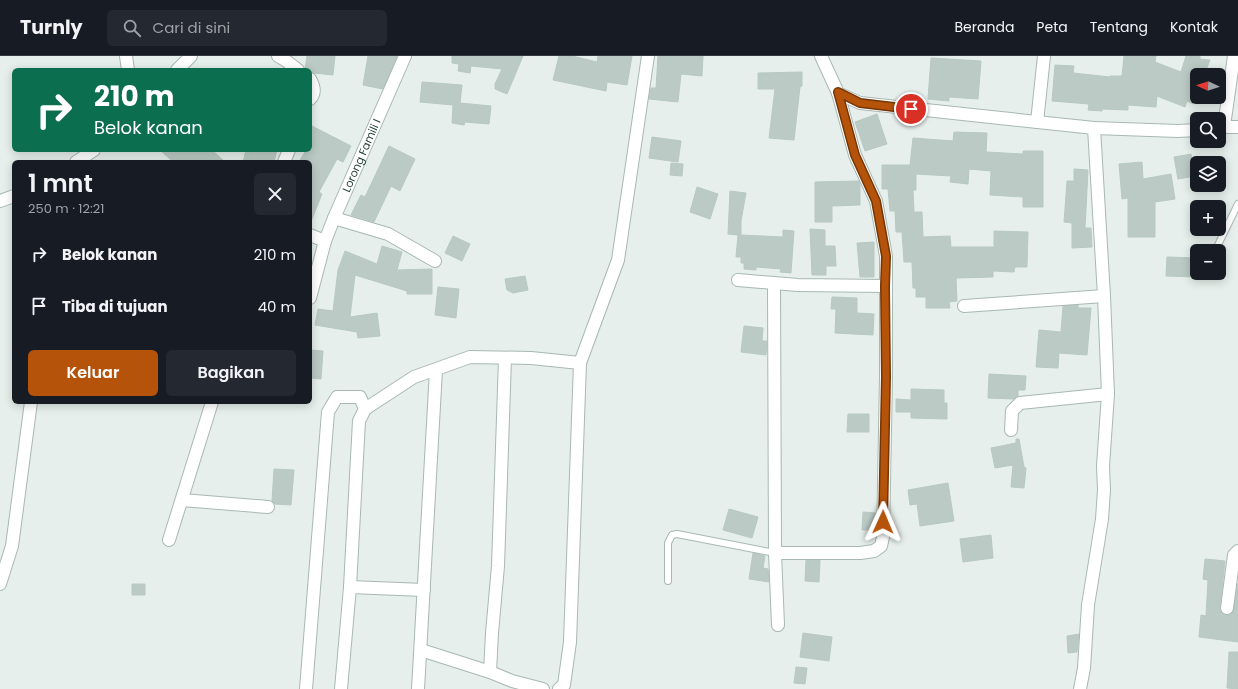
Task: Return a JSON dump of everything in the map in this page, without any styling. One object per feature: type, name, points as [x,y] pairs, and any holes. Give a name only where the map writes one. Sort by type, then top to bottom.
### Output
[{"type":"street","points":[[126,56],[128,68]]},
{"type":"street","points":[[179,68],[191,56]]},
{"type":"street","points":[[278,56],[295,68]]},
{"type":"street","name":"Lorong Famili I","points":[[312,290],[325,241],[334,218],[405,56]]},
{"type":"street","points":[[559,689],[564,685],[570,642],[580,363],[618,260],[648,56]]},
{"type":"street","points":[[775,553],[860,553],[874,551],[881,546],[883,537],[886,377],[886,256],[876,201],[855,155],[838,92],[820,56]]},
{"type":"street","points":[[1037,122],[1044,56]]},
{"type":"street","points":[[1225,112],[1234,56]]},
{"type":"street","points":[[312,83],[314,91],[312,96]]},
{"type":"street","points":[[838,92],[860,103],[1094,128],[1190,130]]},
{"type":"street","points":[[1226,127],[1238,127]]},
{"type":"street","points":[[1080,689],[1084,668],[1088,605],[1102,519],[1104,490],[1103,466],[1108,394],[1094,128]]},
{"type":"street","points":[[81,160],[90,156]]},
{"type":"street","points":[[0,202],[12,197]]},
{"type":"street","points":[[334,218],[388,234],[435,260]]},
{"type":"street","points":[[312,236],[325,241]]},
{"type":"street","points":[[738,280],[774,283],[885,286]]},
{"type":"street","points":[[774,283],[775,553],[778,625]]},
{"type":"street","points":[[964,306],[1104,296]]},
{"type":"street","points":[[342,689],[350,588],[359,421],[365,409],[414,377],[470,358],[531,358],[580,363]]},
{"type":"street","points":[[490,672],[498,566],[505,358]]},
{"type":"street","points":[[418,689],[436,370]]},
{"type":"street","points":[[1011,430],[1012,411],[1020,403],[1108,394]]},
{"type":"street","points":[[306,689],[328,412],[337,397],[360,397],[365,409]]},
{"type":"street","points":[[0,584],[12,546],[31,404]]},
{"type":"street","points":[[169,540],[211,404]]},
{"type":"street","points":[[182,500],[268,507]]},
{"type":"street","points":[[1227,608],[1234,555],[1238,551]]},
{"type":"street","points":[[350,588],[424,590]]},
{"type":"street","points":[[421,650],[490,672],[512,681],[543,689]]},
{"type":"lane","points":[[1218,244],[1238,204]]},
{"type":"lane","points":[[668,581],[668,543],[672,535],[677,534],[775,553]]},
{"type":"building","points":[[307,56],[335,56],[333,75],[312,72],[312,68],[305,68]]},
{"type":"building","points":[[368,56],[397,56],[383,89],[363,85]]},
{"type":"building","points":[[452,56],[523,56],[507,94],[495,89],[495,84],[502,69],[471,66],[470,73],[458,71],[459,64],[452,63]]},
{"type":"building","points":[[559,56],[572,56],[597,62],[598,56],[632,56],[627,85],[607,82],[606,91],[553,80]]},
{"type":"building","points":[[658,56],[703,56],[702,76],[681,74],[678,102],[649,99],[651,88],[656,88]]},
{"type":"building","points":[[1124,56],[1156,56],[1155,62],[1181,72],[1186,56],[1200,56],[1200,59],[1210,60],[1207,68],[1190,68],[1190,102],[1187,101],[1185,107],[1157,96],[1156,107],[1128,105],[1128,110],[1088,110],[1089,104],[1052,101],[1055,65],[1074,66],[1073,73],[1110,77],[1122,76]]},
{"type":"building","points":[[931,58],[981,61],[978,99],[949,97],[949,101],[928,99]]},
{"type":"building","points":[[802,72],[802,86],[800,87],[794,140],[769,138],[775,89],[758,89],[758,73]]},
{"type":"building","points":[[422,82],[462,85],[460,103],[491,106],[489,124],[465,122],[464,125],[452,123],[453,105],[420,102]]},
{"type":"building","points":[[877,114],[887,144],[865,151],[855,122]]},
{"type":"building","points":[[312,126],[351,146],[343,162],[337,159],[319,192],[322,194],[312,219],[312,160],[300,160],[305,152],[312,152]]},
{"type":"building","points":[[954,132],[987,133],[986,152],[1023,154],[1023,151],[1043,151],[1043,207],[1023,207],[1023,197],[990,195],[991,171],[969,169],[968,184],[950,182],[951,176],[916,174],[916,190],[913,190],[914,212],[922,212],[923,237],[950,236],[951,247],[994,247],[994,231],[1028,232],[1027,267],[1015,267],[1014,272],[993,271],[993,277],[956,278],[957,301],[949,302],[950,308],[926,308],[926,297],[916,297],[916,288],[913,288],[912,262],[904,262],[902,232],[896,232],[895,211],[890,211],[888,189],[882,189],[882,165],[910,165],[913,138],[953,141]]},
{"type":"building","points":[[652,137],[681,141],[678,162],[649,158]]},
{"type":"building","points":[[389,146],[415,159],[400,191],[391,186],[374,222],[351,215],[361,195],[365,197]]},
{"type":"building","points":[[162,152],[214,152],[223,160],[171,160]]},
{"type":"building","points":[[246,152],[276,152],[274,160],[244,160]]},
{"type":"building","points":[[1191,154],[1190,177],[1178,179],[1174,157]]},
{"type":"building","points":[[1142,162],[1143,179],[1171,174],[1175,199],[1155,202],[1155,237],[1128,237],[1128,198],[1122,199],[1119,164]]},
{"type":"building","points":[[671,163],[683,164],[682,176],[670,175]]},
{"type":"building","points":[[1074,169],[1088,170],[1085,228],[1091,228],[1092,247],[1072,248],[1072,223],[1064,222],[1067,181],[1074,181]]},
{"type":"building","points":[[859,181],[860,205],[832,206],[832,222],[815,222],[815,182]]},
{"type":"building","points":[[697,187],[718,194],[710,219],[690,212]]},
{"type":"building","points":[[730,191],[746,193],[741,221],[741,235],[783,237],[783,230],[794,231],[791,273],[780,272],[781,269],[756,267],[756,270],[744,269],[744,263],[741,263],[741,257],[736,257],[738,235],[728,234]]},
{"type":"building","points":[[810,229],[825,230],[825,246],[835,246],[836,266],[826,266],[826,275],[812,275]]},
{"type":"building","points":[[453,236],[470,244],[462,261],[445,253]]},
{"type":"building","points":[[874,242],[874,277],[860,277],[857,243]]},
{"type":"building","points":[[382,246],[402,252],[397,270],[432,269],[432,294],[407,294],[407,291],[355,275],[350,317],[377,313],[380,336],[358,338],[357,332],[315,325],[318,309],[333,311],[338,270],[345,251],[377,264]]},
{"type":"building","points":[[1167,257],[1190,258],[1190,277],[1166,276]]},
{"type":"building","points":[[525,276],[528,290],[513,293],[507,290],[505,279]]},
{"type":"building","points":[[438,287],[459,289],[456,318],[435,315]]},
{"type":"building","points":[[832,297],[857,298],[857,313],[874,314],[873,335],[835,333],[836,309],[831,309]]},
{"type":"building","points":[[1078,305],[1078,308],[1091,308],[1087,355],[1059,353],[1058,368],[1036,367],[1039,330],[1061,332],[1063,306]]},
{"type":"building","points":[[744,326],[763,328],[762,341],[767,341],[766,355],[741,352]]},
{"type":"building","points":[[312,350],[323,351],[321,379],[312,378]]},
{"type":"building","points":[[989,374],[1026,376],[1025,390],[1018,390],[1018,396],[1013,399],[988,398]]},
{"type":"building","points":[[911,389],[944,390],[944,403],[947,403],[947,419],[911,418],[911,412],[896,412],[896,399],[911,400]]},
{"type":"building","points":[[848,414],[869,414],[869,432],[847,432]]},
{"type":"building","points":[[1016,439],[1019,439],[1024,467],[1026,468],[1024,488],[1011,487],[1013,465],[995,468],[991,448],[1016,443]]},
{"type":"building","points":[[274,469],[294,470],[291,505],[275,504],[272,501]]},
{"type":"building","points":[[948,483],[954,521],[920,526],[917,504],[910,505],[908,490]]},
{"type":"building","points":[[729,509],[758,517],[752,538],[723,530]]},
{"type":"building","points":[[863,512],[876,513],[876,530],[862,530]]},
{"type":"building","points":[[991,535],[993,558],[963,562],[960,539]]},
{"type":"building","points":[[753,553],[765,556],[763,568],[768,569],[769,582],[749,579]]},
{"type":"building","points":[[1205,559],[1225,561],[1220,607],[1220,611],[1223,614],[1229,615],[1233,612],[1238,583],[1238,642],[1199,637],[1201,615],[1206,616],[1208,580],[1203,579]]},
{"type":"building","points":[[806,560],[820,560],[819,582],[805,581]]},
{"type":"building","points":[[132,584],[145,584],[145,595],[132,595]]},
{"type":"building","points":[[803,633],[832,637],[829,661],[800,657]]},
{"type":"building","points":[[1079,634],[1077,652],[1068,653],[1067,636]]},
{"type":"building","points":[[1229,652],[1238,652],[1238,689],[1227,688]]},
{"type":"building","points":[[796,667],[807,668],[805,684],[794,683]]},
{"type":"route","points":[[883,522],[886,377],[886,256],[876,201],[855,155],[838,92],[860,103],[911,109]]}]
